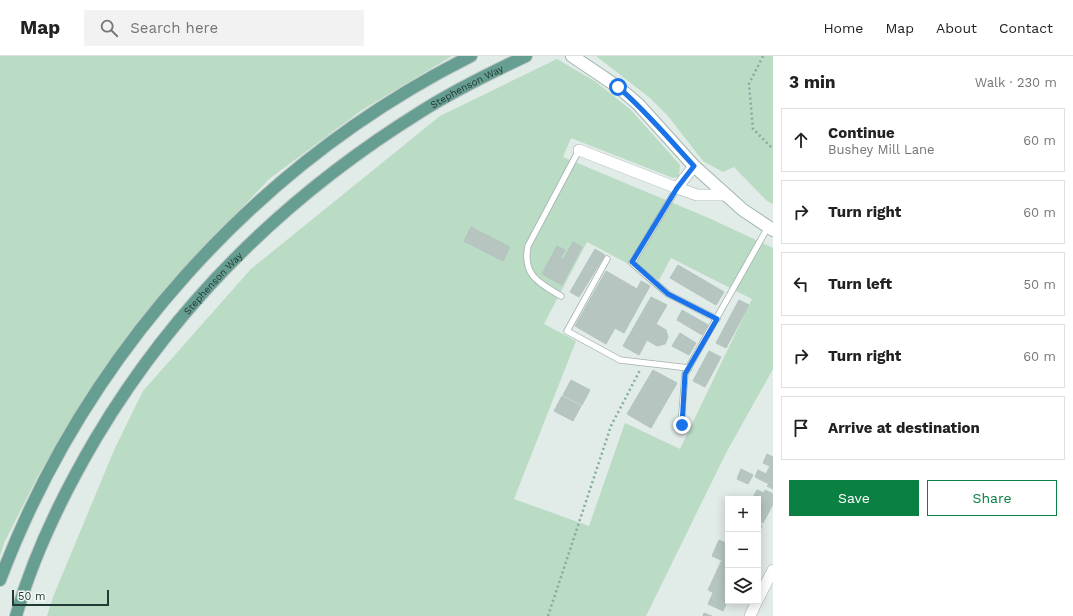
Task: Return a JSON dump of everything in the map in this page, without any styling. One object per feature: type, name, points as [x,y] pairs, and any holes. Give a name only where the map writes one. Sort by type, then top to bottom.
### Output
[{"type":"main road","points":[[0,580],[15,543],[50,470],[92,398],[134,338],[184,276],[223,235],[266,194],[299,167],[371,115],[411,89],[471,56]]},
{"type":"main road","name":"Stephenson Way","points":[[16,616],[38,551],[73,478],[124,393],[151,355],[209,284],[284,211],[342,164],[374,141],[423,110],[473,82],[526,56]]},
{"type":"street","points":[[572,56],[618,87],[638,104],[694,166],[725,195],[770,228]]},
{"type":"street","points":[[579,150],[697,195],[725,195]]},
{"type":"street","points":[[677,188],[694,166]]},
{"type":"street","points":[[761,594],[773,570]]},
{"type":"street","points":[[750,616],[756,604]]},
{"type":"lane","points":[[561,296],[537,281],[531,275],[525,257],[528,246],[579,150]]},
{"type":"lane","points":[[677,188],[632,262],[668,294],[717,319]]},
{"type":"lane","points":[[682,425],[685,374],[770,228]]},
{"type":"lane","points":[[607,260],[566,331],[620,360],[689,368]]},
{"type":"path","points":[[763,56],[749,84],[753,129],[773,149]]},
{"type":"path","points":[[548,616],[611,426],[644,363]]},
{"type":"green space","points":[[0,56],[452,56],[362,110],[269,179],[185,268],[131,333],[89,390],[38,476],[4,543],[0,556]]},
{"type":"green space","points":[[596,56],[773,56],[773,204],[767,201],[734,167],[723,172],[703,161],[668,116],[650,98]]},
{"type":"green space","points":[[557,59],[596,82],[631,110],[680,165],[679,177],[673,178],[571,138],[563,157],[711,219],[773,248],[773,369],[726,453],[646,616],[47,616],[53,597],[115,448],[143,391],[251,269],[440,116]],"holes":[[[587,242],[659,280],[671,258],[752,299],[680,449],[625,423],[589,526],[514,499],[576,341],[544,324]]]},
{"type":"building","points":[[471,227],[510,247],[503,261],[464,241]]},
{"type":"building","points":[[573,242],[582,247],[562,285],[542,274],[557,246],[565,250],[560,258],[563,260]]},
{"type":"building","points":[[595,249],[605,255],[579,297],[570,292]]},
{"type":"building","points":[[678,265],[724,292],[716,305],[670,278]]},
{"type":"building","points":[[606,271],[637,289],[641,281],[650,286],[624,333],[615,328],[606,344],[575,326]]},
{"type":"building","points":[[651,297],[667,305],[656,324],[666,330],[668,337],[665,344],[657,346],[647,340],[639,355],[623,346]]},
{"type":"building","points":[[739,300],[749,305],[726,348],[716,343]]},
{"type":"building","points":[[682,310],[708,325],[702,335],[677,320]]},
{"type":"building","points":[[680,333],[696,343],[689,355],[672,346]]},
{"type":"building","points":[[709,351],[721,357],[705,387],[693,381]]},
{"type":"building","points":[[653,370],[677,383],[651,428],[627,414]]},
{"type":"building","points":[[571,380],[590,390],[582,405],[563,395]]},
{"type":"building","points":[[562,396],[581,406],[573,421],[554,411]]},
{"type":"building","points":[[767,454],[773,457],[773,472],[768,470],[770,466],[763,463]]},
{"type":"building","points":[[741,469],[753,475],[748,484],[737,479]]},
{"type":"building","points":[[758,470],[766,474],[768,470],[773,472],[773,489],[767,486],[769,484],[755,477]]},
{"type":"building","points":[[757,490],[764,493],[765,490],[773,494],[773,504],[770,510],[761,505],[761,496],[754,496]]},
{"type":"building","points":[[761,505],[770,510],[763,523],[761,522]]},
{"type":"building","points":[[719,540],[725,543],[725,562],[712,556]]},
{"type":"building","points":[[722,560],[725,562],[725,580],[715,575]]},
{"type":"building","points":[[715,575],[725,580],[725,598],[708,590]]},
{"type":"building","points":[[713,593],[725,599],[726,604],[723,611],[708,604]]},
{"type":"building","points":[[704,613],[712,616],[703,616]]},
{"type":"route","points":[[618,87],[638,104],[694,166],[677,188],[632,262],[668,294],[717,319],[685,374],[682,425]]}]
